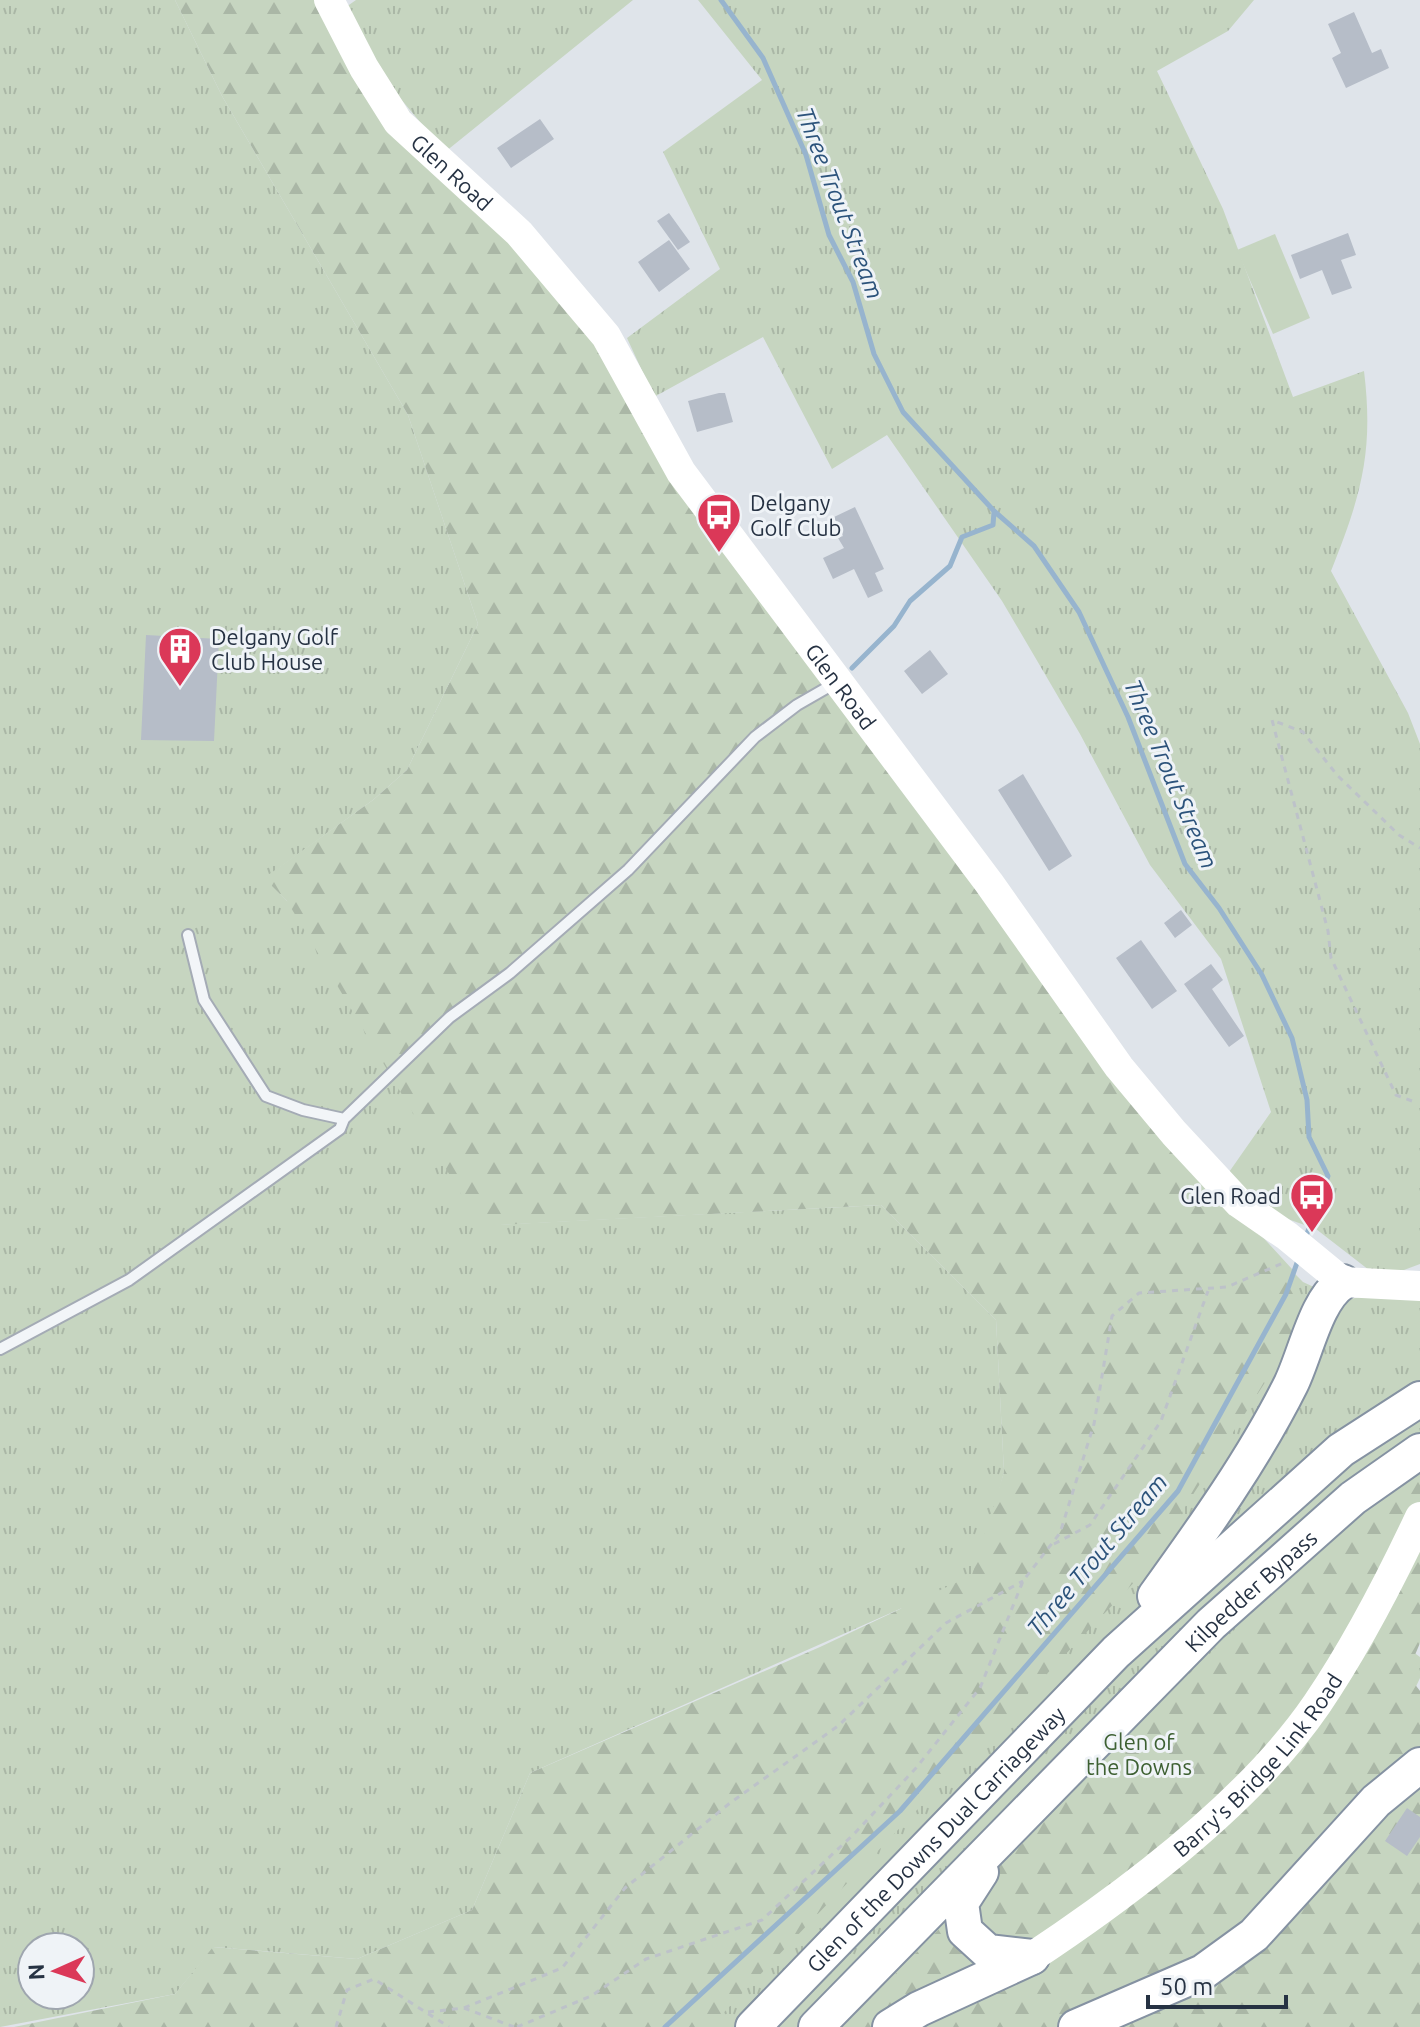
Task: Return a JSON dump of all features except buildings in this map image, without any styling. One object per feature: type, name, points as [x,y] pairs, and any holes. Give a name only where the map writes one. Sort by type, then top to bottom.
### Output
[{"type":"highway","points":[[1116,1652],[1213,1515],[1290,1386],[1326,1295],[1343,1282]]},
{"type":"highway","name":"Kilpedder Bypass","points":[[1116,1652],[1341,1450],[1414,1402]]},
{"type":"highway","name":"Kilpedder Bypass","points":[[1094,1743],[1211,1624],[1353,1498],[1419,1452]]},
{"type":"highway","name":"Glen of the Downs Dual Carriageway","points":[[753,2027],[1116,1652]]},
{"type":"highway","points":[[1032,1957],[988,1952],[979,1947],[961,1923],[961,1903],[974,1879],[1067,1788],[1094,1743]]},
{"type":"highway","name":"Glen of the Downs Dual Carriageway","points":[[816,2027],[1094,1743]]},
{"type":"highway","points":[[1076,2027],[1203,1972],[1254,1935],[1376,1801],[1420,1765]]},
{"type":"highway","points":[[890,2027],[919,2009],[1032,1957]]},
{"type":"main road","name":"Glen Road","points":[[329,0],[364,68],[398,122],[519,233],[606,336],[681,472],[989,883],[1119,1067],[1239,1203],[1298,1251],[1343,1282]]},
{"type":"main road","points":[[1343,1282],[1420,1286]]},
{"type":"main road","name":"Barry's Bridge Link Road","points":[[1032,1957],[1106,1908],[1263,1769],[1316,1705],[1387,1588],[1420,1517]]},
{"type":"lane","points":[[0,1349],[129,1280],[340,1129],[344,1119],[450,1017],[510,973],[628,870],[755,737],[797,705],[839,681]]},
{"type":"lane","points":[[188,935],[204,1000],[266,1096],[303,1110],[344,1119]]},
{"type":"path","points":[[1412,1101],[1396,1095],[1331,958],[1328,931],[1272,720],[1303,732],[1337,775],[1399,835],[1420,848]]},
{"type":"path","points":[[464,2008],[515,2027],[591,1996],[646,1959],[762,1920],[853,1835],[916,1768],[980,1688],[1023,1581],[1060,1533],[1094,1424],[1112,1316],[1139,1293],[1208,1291],[1227,1287],[1298,1251]]},
{"type":"path","points":[[1050,1546],[1090,1525],[1161,1421],[1208,1291]]},
{"type":"path","points":[[428,2012],[464,2008],[562,1968],[625,1888],[730,1803],[838,1726],[946,1623],[1023,1581]]},
{"type":"path","points":[[336,2027],[347,1990],[374,1979],[449,2027]]},
{"type":"green space","name":"Glen of the Downs","points":[[0,0],[175,0],[222,96],[408,415],[478,624],[407,770],[373,800],[265,878],[287,901],[1110,1088],[1303,1282],[1342,1300],[1382,1294],[1420,1297],[1420,1546],[1382,1629],[1420,1657],[1420,1678],[1413,1693],[1342,2027],[289,2027],[584,1852],[902,1608],[530,1773],[472,1910],[357,1959],[214,1947],[175,1994],[96,2009],[96,1931],[16,1931],[16,2011],[85,2011],[0,2027]],"holes":[[[1020,1150],[1030,1460],[997,1498],[1004,1472],[996,1320],[881,1205],[495,1225]]]},
{"type":"green space","points":[[175,0],[319,0],[597,343],[1258,1232],[1292,1269],[1302,1300],[1287,1348],[1142,1574],[710,2027],[14,2027],[175,1994],[213,1947],[357,1959],[472,1910],[530,1773],[820,1647],[972,1575],[1004,1472],[996,1320],[881,1205],[480,1226],[287,901],[264,878],[373,800],[407,770],[478,624],[408,415],[222,96]]},
{"type":"green space","points":[[356,0],[633,0],[445,152],[370,62],[346,7]]},
{"type":"green space","points":[[698,0],[1254,0],[1228,31],[1157,71],[1223,209],[1293,397],[1364,371],[1366,450],[1357,496],[1331,571],[1408,713],[1420,744],[1420,1264],[1404,1270],[1369,1270],[1316,1229],[1282,1217],[1227,1175],[1271,1112],[1221,959],[1150,865],[1080,734],[1002,601],[887,435],[832,469],[763,337],[654,397],[627,338],[720,269],[663,152],[762,80]]},
{"type":"green space","points":[[1275,234],[1310,318],[1273,334],[1237,250]]},
{"type":"green space","name":"Glen of the Downs","points":[[1420,1468],[1420,1643],[1407,1674],[1420,1691],[1420,2027],[844,2027],[1149,1713],[1332,1535]]},
{"type":"waterway","name":"Three Trout Stream","points":[[721,0],[763,58],[806,155],[829,235],[853,282],[874,354],[903,412],[994,511],[1034,546],[1079,612],[1128,717],[1185,864],[1219,908],[1262,975],[1292,1038],[1307,1100],[1309,1137],[1328,1176],[1305,1239]]},
{"type":"waterway","points":[[852,668],[894,626],[910,601],[950,566],[962,537],[993,525],[994,512]]},
{"type":"waterway","name":"Three Trout Stream","points":[[665,2027],[900,1811],[1178,1491],[1286,1294],[1298,1260]]},
{"type":"place","name":"Delgany Golf Club","points":[[719,554]]},
{"type":"place","name":"Delgany Golf Club House","points":[[180,688]]},
{"type":"place","name":"Glen Road","points":[[1312,1234]]}]
